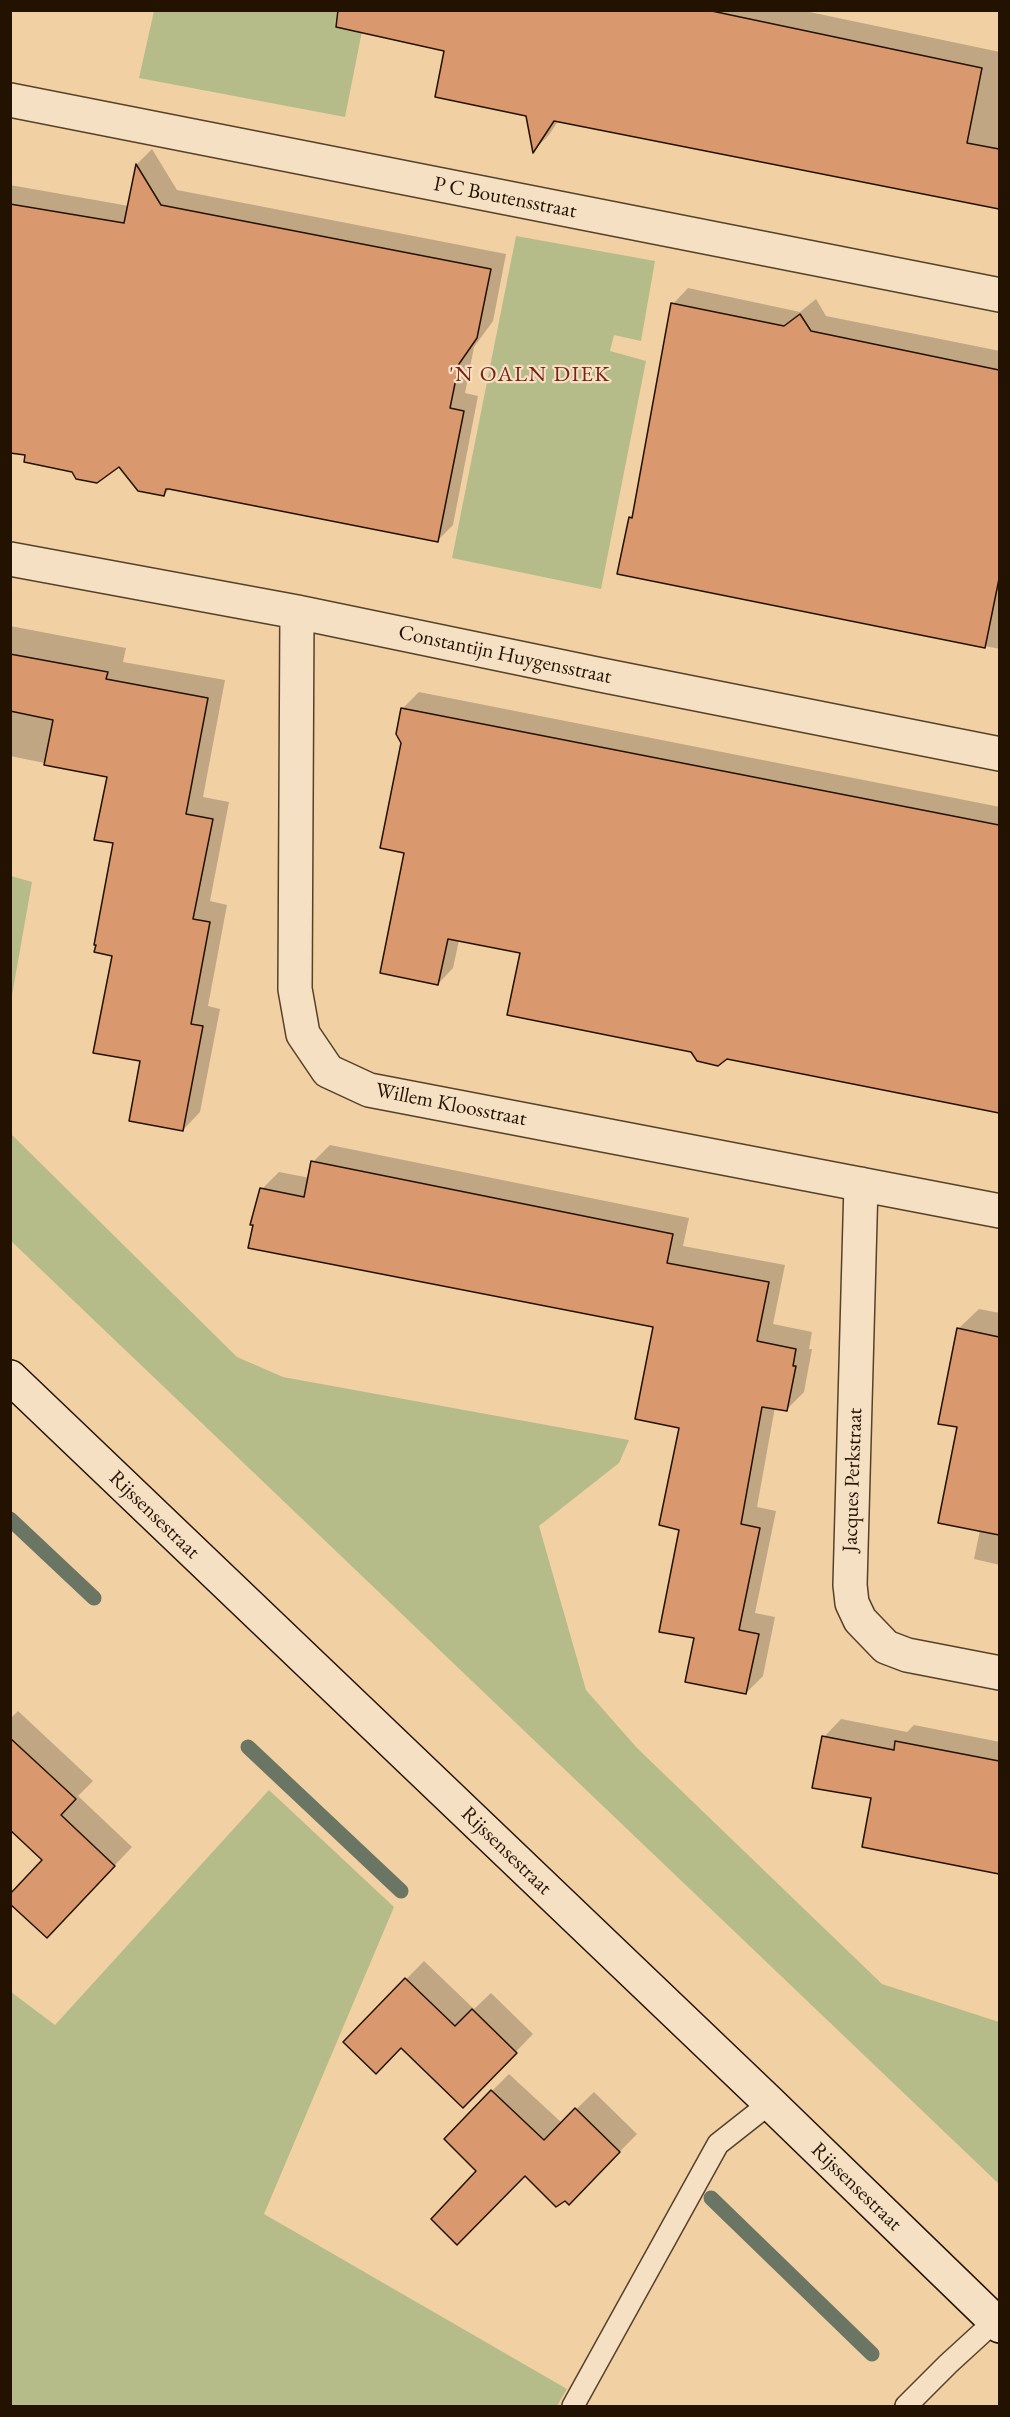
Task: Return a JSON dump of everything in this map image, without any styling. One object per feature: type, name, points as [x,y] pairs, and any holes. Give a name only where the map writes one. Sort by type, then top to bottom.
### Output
[{"type":"street","name":"P C Boutensstraat","points":[[10,100],[999,295]]},
{"type":"street","name":"Constantijn Huygensstraat","points":[[10,559],[297,612],[612,678],[999,753]]},
{"type":"street","name":"Willem Kloosstraat","points":[[297,612],[295,989],[303,1034],[328,1071],[369,1090],[999,1212]]},
{"type":"street","name":"Jacques Perkstraat","points":[[861,1184],[850,1585],[852,1603],[860,1620],[886,1647],[907,1654],[999,1673]]},
{"type":"street","name":"Rijssensestraat","points":[[10,1377],[997,2323]]},
{"type":"lane","points":[[573,2406],[718,2144],[770,2103]]},
{"type":"lane","points":[[906,2406],[948,2364],[997,2323]]},
{"type":"green space","points":[[154,11],[366,11],[345,117],[139,78]]},
{"type":"green space","points":[[516,236],[655,261],[641,341],[614,335],[610,351],[646,361],[601,589],[452,558]]},
{"type":"green space","points":[[10,876],[32,882],[11,1001]]},
{"type":"green space","points":[[11,1134],[237,1357],[283,1377],[629,1440],[619,1463],[539,1526],[586,1690],[637,1748],[882,1984],[999,2022],[999,2184],[11,1241]]},
{"type":"green space","points":[[269,1790],[394,1907],[264,2214],[567,2389],[557,2406],[11,2406],[11,1992],[55,2025]]},
{"type":"building","points":[[338,10],[707,10],[982,68],[967,143],[999,149],[999,209],[554,121],[533,153],[526,116],[435,97],[444,51],[336,27]]},
{"type":"building","points":[[136,164],[161,205],[491,269],[477,338],[459,364],[450,408],[464,411],[438,542],[169,489],[166,489],[164,496],[138,491],[119,467],[97,483],[76,479],[72,472],[24,462],[25,455],[10,453],[10,204],[124,223]]},
{"type":"building","points":[[671,303],[784,326],[800,314],[811,331],[999,370],[999,579],[985,648],[617,574],[629,517],[632,518]]},
{"type":"building","points":[[10,654],[108,672],[106,679],[208,698],[186,814],[213,819],[193,919],[210,922],[191,1024],[203,1026],[183,1131],[129,1121],[140,1061],[93,1053],[112,956],[94,952],[113,843],[94,840],[107,777],[44,765],[53,720],[10,711]]},
{"type":"building","points":[[401,708],[999,825],[999,1113],[727,1059],[718,1066],[697,1061],[691,1052],[507,1015],[520,953],[448,939],[438,985],[380,973],[404,853],[380,848],[401,743],[396,734]]},
{"type":"building","points":[[311,1161],[673,1234],[667,1263],[769,1282],[757,1341],[796,1349],[793,1366],[796,1366],[787,1411],[762,1407],[741,1524],[760,1528],[739,1630],[759,1634],[746,1694],[685,1682],[694,1638],[659,1632],[679,1530],[659,1525],[679,1428],[635,1419],[653,1327],[248,1248],[253,1225],[250,1225],[260,1188],[304,1197]]},
{"type":"building","points":[[957,1328],[999,1337],[999,1535],[938,1523],[957,1427],[938,1424]]},
{"type":"building","points":[[822,1736],[894,1750],[895,1741],[999,1761],[999,1874],[862,1847],[871,1798],[812,1788]]},
{"type":"building","points":[[10,1738],[76,1799],[61,1815],[115,1866],[47,1938],[10,1904],[10,1894],[42,1860],[10,1830]]},
{"type":"building","points":[[405,1978],[455,2026],[472,2009],[517,2053],[463,2108],[401,2048],[376,2074],[343,2042]]},
{"type":"building","points":[[491,2090],[544,2140],[575,2108],[620,2152],[569,2205],[565,2201],[556,2207],[525,2176],[457,2245],[431,2219],[476,2171],[444,2139]]},
{"type":"waterway","points":[[10,1519],[94,1598]]},
{"type":"waterway","points":[[248,1747],[401,1891]]},
{"type":"waterway","points":[[711,2198],[872,2354]]},
{"type":"district","name":"'N OALN DIEK","points":[[530,375]]}]
